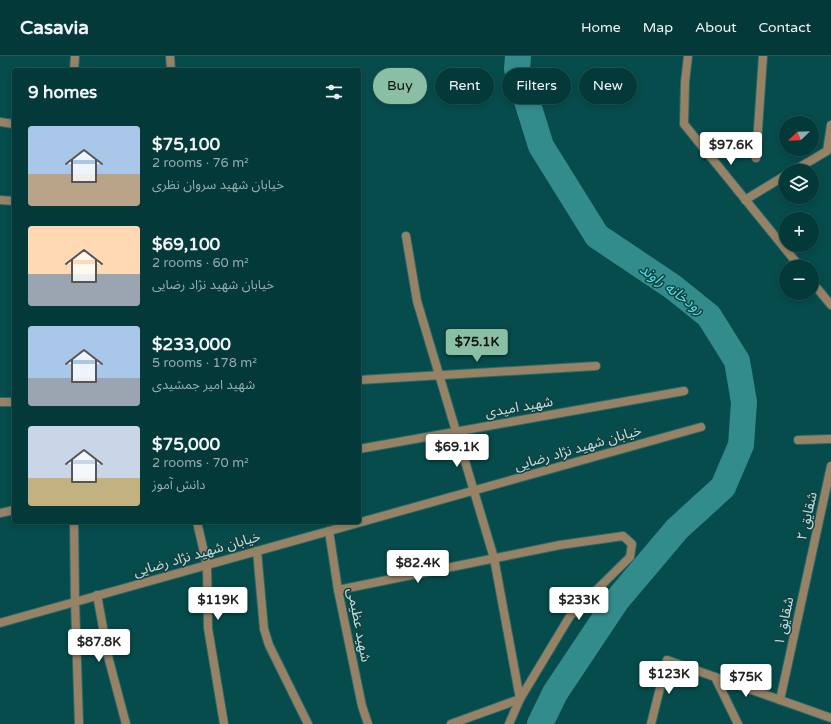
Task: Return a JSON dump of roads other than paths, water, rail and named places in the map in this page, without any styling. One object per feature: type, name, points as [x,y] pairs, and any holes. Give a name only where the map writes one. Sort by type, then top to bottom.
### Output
[{"type":"street","points":[[74,68],[75,56]]},
{"type":"street","points":[[170,56],[171,68]]},
{"type":"street","points":[[688,56],[685,82],[684,124],[794,260]]},
{"type":"street","points":[[756,158],[763,56]]},
{"type":"street","points":[[0,122],[12,124]]},
{"type":"street","points":[[805,164],[827,151],[831,124]]},
{"type":"street","points":[[745,200],[779,179]]},
{"type":"street","points":[[0,200],[12,202]]},
{"type":"street","points":[[406,236],[417,300],[456,432],[475,490],[494,558],[520,699]]},
{"type":"street","points":[[819,290],[831,305]]},
{"type":"street","points":[[361,380],[596,366]]},
{"type":"street","name":"شهید امیدی","points":[[361,449],[684,391]]},
{"type":"street","points":[[0,402],[12,402]]},
{"type":"street","name":"خیابان شهید نژاد رضایی","points":[[361,522],[700,427]]},
{"type":"street","points":[[798,440],[831,440]]},
{"type":"street","name":"شقایق ۲","points":[[808,571],[831,466]]},
{"type":"street","points":[[0,513],[12,510]]},
{"type":"street","points":[[74,524],[79,724]]},
{"type":"street","points":[[197,524],[207,565],[208,628],[224,724]]},
{"type":"street","name":"خیابان شهید نژاد رضایی","points":[[0,622],[354,524]]},
{"type":"street","name":"شهید عظیمی","points":[[329,531],[338,590],[362,706],[368,724]]},
{"type":"street","points":[[338,590],[560,545],[622,536],[632,544],[630,557],[570,616],[520,699],[509,724]]},
{"type":"street","points":[[257,551],[264,629],[269,645],[308,724]]},
{"type":"street","name":"شقایق ۱","points":[[780,700],[808,571]]},
{"type":"street","points":[[97,596],[109,660],[126,724]]},
{"type":"street","points":[[651,724],[667,660],[831,718]]},
{"type":"street","points":[[715,677],[738,724]]},
{"type":"street","points":[[451,724],[520,699]]},
{"type":"waterway","name":"رودخانه راوند","points":[[518,56],[517,69],[541,146],[597,236],[673,287],[709,316],[737,361],[744,402],[741,445],[723,487],[677,529],[617,600],[555,693],[540,724]]}]
